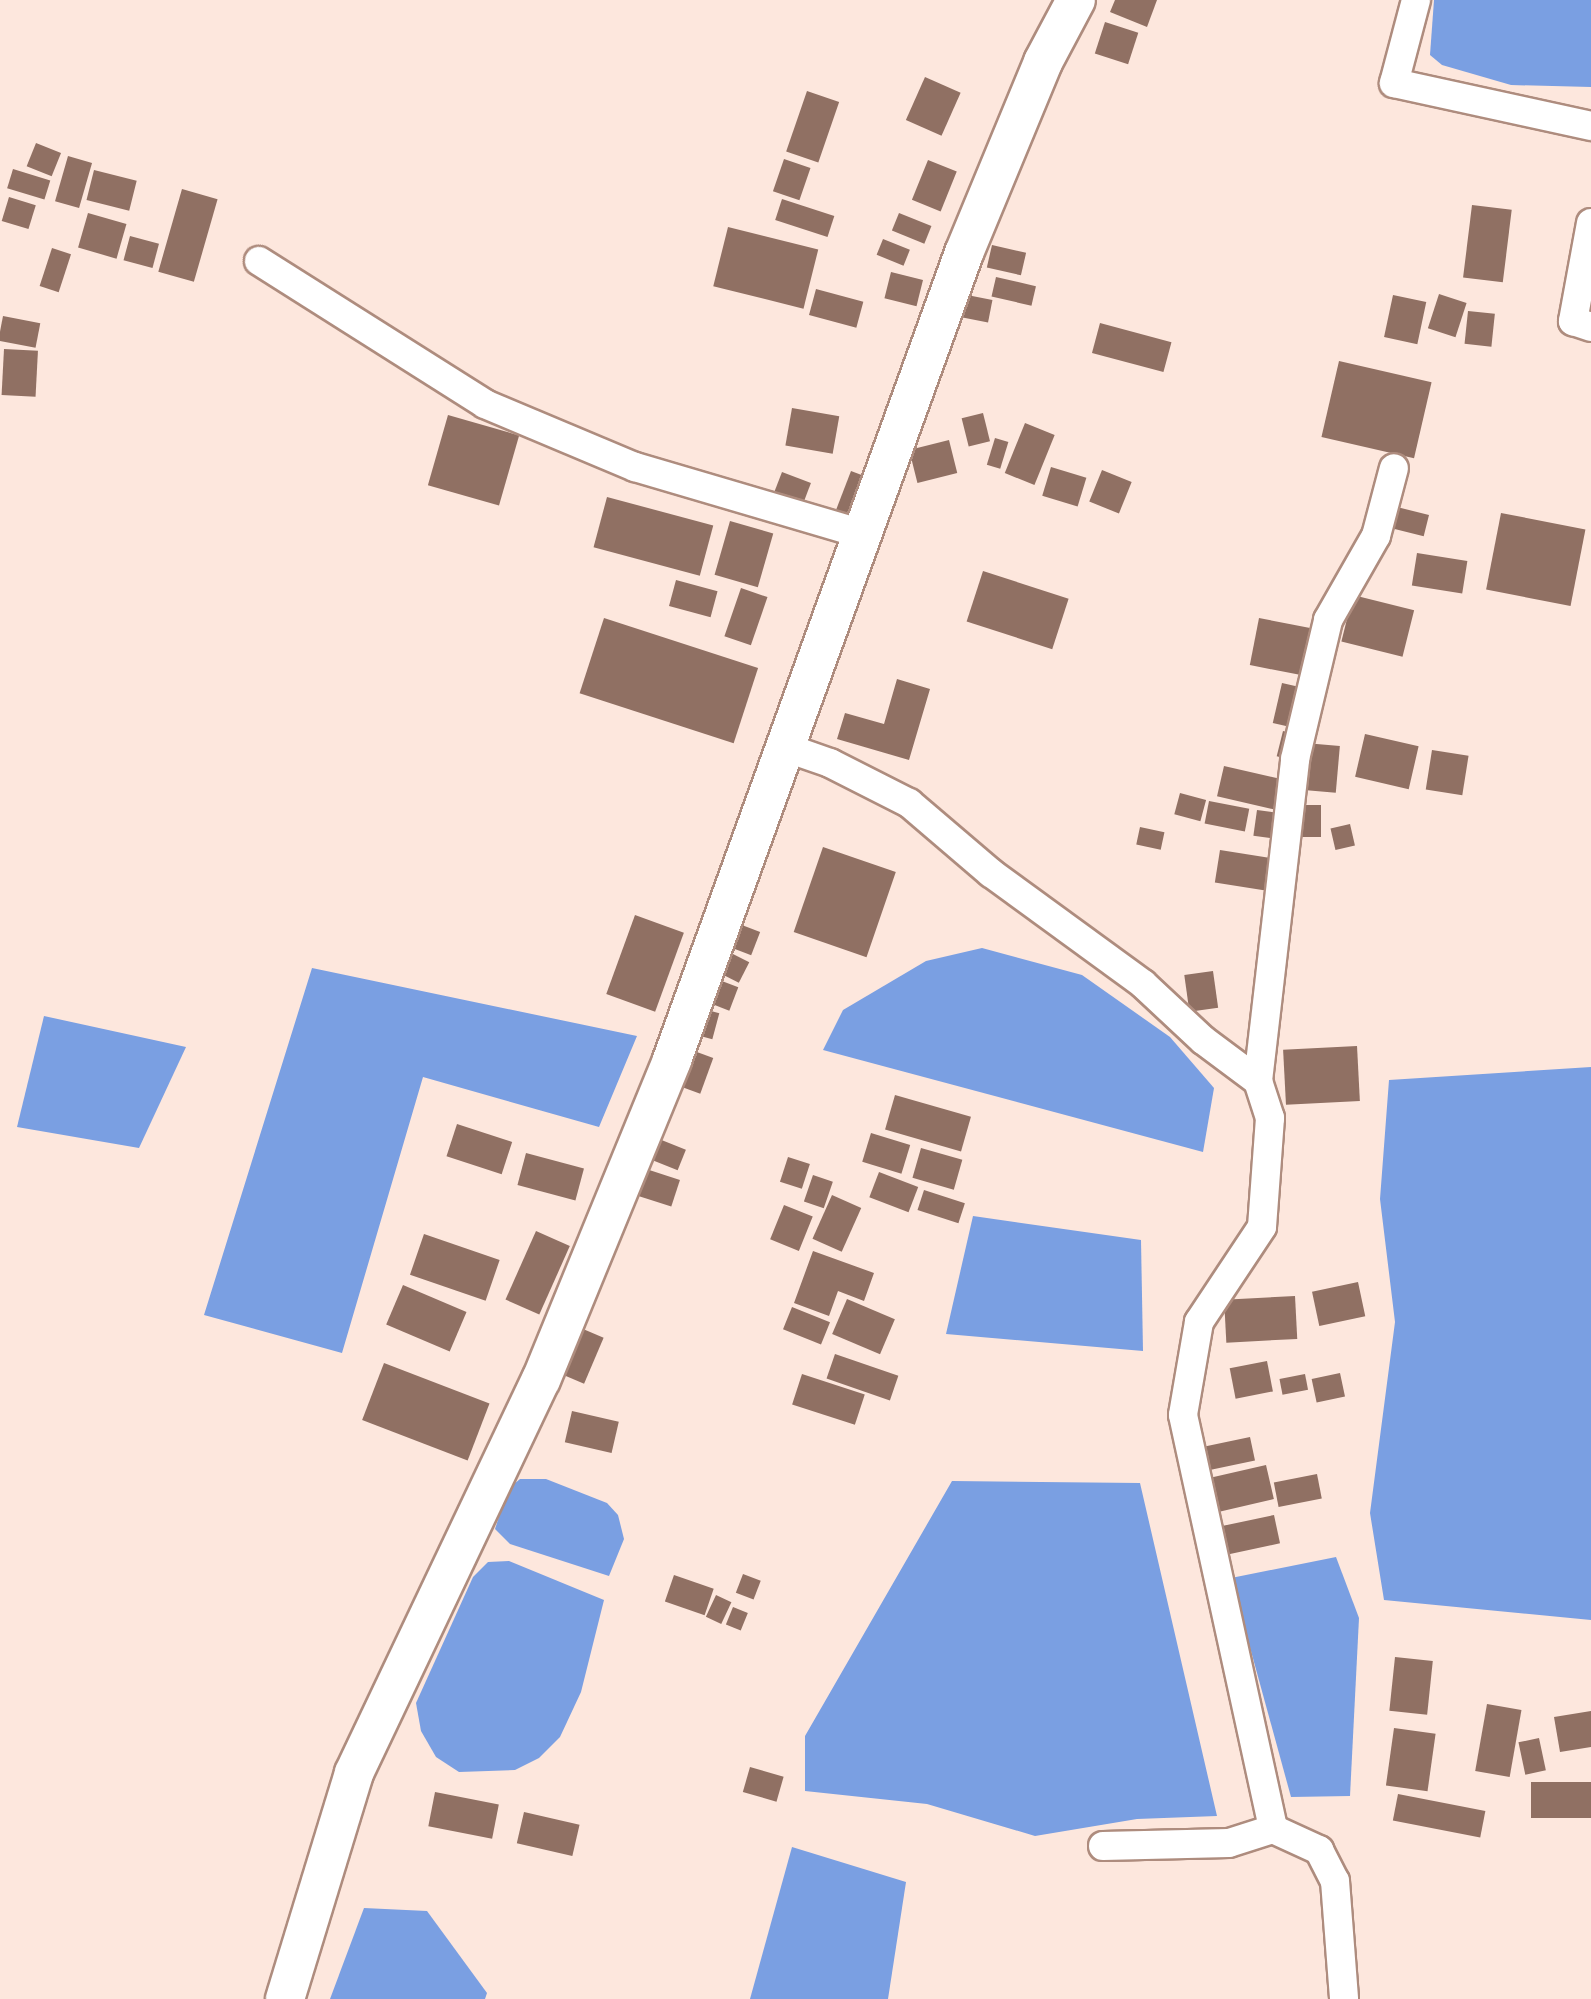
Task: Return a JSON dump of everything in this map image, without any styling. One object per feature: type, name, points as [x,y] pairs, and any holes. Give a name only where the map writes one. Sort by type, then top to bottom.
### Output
[{"type":"main road","points":[[285,1999],[354,1773],[541,1380],[672,1060],[787,748],[859,533],[970,239],[1043,62],[1076,0]]},
{"type":"street","points":[[1416,0],[1394,83],[1591,126]]},
{"type":"street","points":[[1591,223],[1573,321],[1591,327]]},
{"type":"street","points":[[259,261],[485,404],[635,467],[859,533]]},
{"type":"street","points":[[1273,1829],[1183,1415],[1199,1322],[1262,1227],[1270,1118],[1258,1081],[1295,759],[1328,620],[1376,536],[1394,468]]},
{"type":"street","points":[[787,748],[830,763],[909,803],[1258,1081]]},
{"type":"street","points":[[1103,1846],[1229,1843],[1273,1829],[1319,1850],[1335,1881],[1344,1999]]},
{"type":"water","points":[[1434,0],[1591,0],[1591,87],[1511,85],[1442,65],[1430,55]]},
{"type":"water","points":[[982,948],[1082,975],[1170,1037],[1214,1088],[1203,1152],[823,1050],[843,1010],[926,961]]},
{"type":"water","points":[[312,968],[637,1036],[599,1127],[423,1077],[342,1353],[204,1315]]},
{"type":"water","points":[[44,1016],[186,1047],[139,1148],[17,1127]]},
{"type":"water","points":[[1591,1067],[1591,1620],[1384,1600],[1370,1513],[1395,1322],[1380,1199],[1389,1080]]},
{"type":"water","points":[[973,1216],[1141,1240],[1143,1351],[946,1334]]},
{"type":"water","points":[[520,1479],[546,1479],[607,1503],[618,1515],[624,1539],[609,1576],[510,1544],[495,1529],[508,1489]]},
{"type":"water","points":[[952,1481],[1140,1483],[1217,1816],[1137,1819],[1035,1836],[927,1804],[805,1791],[805,1736]]},
{"type":"water","points":[[1336,1557],[1359,1618],[1350,1796],[1291,1797],[1231,1578]]},
{"type":"water","points":[[509,1561],[604,1600],[581,1692],[560,1737],[539,1758],[515,1770],[459,1772],[436,1757],[421,1731],[416,1703],[473,1577],[488,1562]]},
{"type":"water","points":[[792,1847],[906,1882],[888,1999],[750,1999]]},
{"type":"water","points":[[364,1908],[427,1911],[487,1993],[485,1999],[330,1999]]},
{"type":"building","points":[[1115,0],[1157,0],[1147,27],[1110,12]]},
{"type":"building","points":[[1105,22],[1138,33],[1128,64],[1095,53]]},
{"type":"building","points":[[925,77],[961,93],[942,136],[906,120]]},
{"type":"building","points":[[807,91],[839,102],[818,163],[786,152]]},
{"type":"building","points":[[36,143],[61,153],[52,176],[27,166]]},
{"type":"building","points":[[68,156],[92,163],[79,208],[55,201]]},
{"type":"building","points":[[784,159],[810,168],[799,200],[773,191]]},
{"type":"building","points":[[928,160],[957,172],[941,211],[912,200]]},
{"type":"building","points":[[13,169],[50,180],[44,200],[7,188]]},
{"type":"building","points":[[94,170],[137,181],[129,211],[87,200]]},
{"type":"building","points":[[182,189],[218,199],[194,282],[158,272]]},
{"type":"building","points":[[9,197],[36,205],[28,229],[2,221]]},
{"type":"building","points":[[782,199],[834,216],[828,237],[775,220]]},
{"type":"building","points":[[1472,205],[1512,210],[1503,282],[1463,277]]},
{"type":"building","points":[[88,213],[126,224],[117,259],[78,248]]},
{"type":"building","points":[[899,213],[931,226],[924,244],[892,231]]},
{"type":"building","points":[[728,227],[818,249],[803,309],[713,286]]},
{"type":"building","points":[[130,236],[159,244],[153,268],[124,260]]},
{"type":"building","points":[[883,239],[910,250],[904,266],[877,255]]},
{"type":"building","points":[[992,245],[1026,253],[1021,275],[987,267]]},
{"type":"building","points":[[52,248],[71,254],[59,292],[40,286]]},
{"type":"building","points":[[891,272],[923,280],[916,306],[884,298]]},
{"type":"building","points":[[996,277],[1036,286],[1031,306],[992,296]]},
{"type":"building","points":[[816,289],[863,302],[856,328],[809,315]]},
{"type":"building","points":[[962,294],[992,300],[988,322],[958,317]]},
{"type":"building","points":[[1439,294],[1467,303],[1455,337],[1428,328]]},
{"type":"building","points":[[1393,295],[1426,302],[1417,344],[1384,337]]},
{"type":"building","points":[[1468,311],[1495,314],[1491,347],[1465,344]]},
{"type":"building","points":[[3,316],[40,323],[36,348],[0,341]]},
{"type":"building","points":[[1100,323],[1171,342],[1163,372],[1092,353]]},
{"type":"building","points":[[4,349],[38,351],[36,397],[2,395]]},
{"type":"building","points":[[1339,361],[1432,382],[1414,458],[1321,437]]},
{"type":"building","points":[[792,408],[839,416],[833,454],[785,445]]},
{"type":"building","points":[[983,413],[990,441],[969,446],[962,418]]},
{"type":"building","points":[[448,415],[519,435],[499,506],[428,485]]},
{"type":"building","points":[[1025,423],[1055,435],[1034,485],[1005,473]]},
{"type":"building","points":[[995,438],[1008,442],[1000,469],[987,465]]},
{"type":"building","points":[[949,440],[957,473],[917,483],[909,450]]},
{"type":"building","points":[[1051,467],[1086,478],[1078,507],[1042,496]]},
{"type":"building","points":[[1102,470],[1132,482],[1119,514],[1089,502]]},
{"type":"building","points":[[851,471],[867,477],[850,521],[834,515]]},
{"type":"building","points":[[782,472],[811,483],[803,504],[774,493]]},
{"type":"building","points":[[607,497],[713,525],[700,576],[594,547]]},
{"type":"building","points":[[1397,507],[1429,515],[1424,536],[1392,528]]},
{"type":"building","points":[[1501,513],[1585,529],[1571,606],[1486,590]]},
{"type":"building","points":[[730,521],[773,533],[758,587],[715,575]]},
{"type":"building","points":[[1417,553],[1467,561],[1462,594],[1412,586]]},
{"type":"building","points":[[983,571],[1069,599],[1052,649],[967,621]]},
{"type":"building","points":[[676,580],[718,591],[711,617],[669,606]]},
{"type":"building","points":[[741,588],[767,597],[751,645],[724,636]]},
{"type":"building","points":[[1353,595],[1414,610],[1403,657],[1341,642]]},
{"type":"building","points":[[604,618],[758,668],[734,743],[580,693]]},
{"type":"building","points":[[1259,618],[1318,629],[1309,677],[1250,665]]},
{"type":"building","points":[[897,679],[930,689],[909,760],[837,739],[845,713],[884,724]]},
{"type":"building","points":[[1282,683],[1308,689],[1299,729],[1273,723]]},
{"type":"building","points":[[1283,731],[1295,734],[1288,759],[1277,756]]},
{"type":"building","points":[[1365,734],[1419,746],[1409,789],[1355,777]]},
{"type":"building","points":[[1305,743],[1340,746],[1336,793],[1301,790]]},
{"type":"building","points":[[1432,750],[1469,756],[1462,795],[1426,790]]},
{"type":"building","points":[[1224,766],[1287,781],[1280,811],[1217,796]]},
{"type":"building","points":[[1180,793],[1206,800],[1200,821],[1174,814]]},
{"type":"building","points":[[1209,801],[1249,809],[1245,831],[1205,824]]},
{"type":"building","points":[[1292,805],[1321,805],[1321,837],[1292,837]]},
{"type":"building","points":[[1257,810],[1285,814],[1281,840],[1253,836]]},
{"type":"building","points":[[1350,824],[1355,845],[1335,850],[1331,828]]},
{"type":"building","points":[[1140,827],[1164,832],[1161,850],[1136,845]]},
{"type":"building","points":[[823,847],[896,872],[867,957],[794,932]]},
{"type":"building","points":[[1220,850],[1275,859],[1270,891],[1215,883]]},
{"type":"building","points":[[635,915],[684,933],[655,1012],[606,994]]},
{"type":"building","points":[[734,922],[760,932],[751,955],[725,945]]},
{"type":"building","points":[[727,951],[749,962],[739,983],[717,971]]},
{"type":"building","points":[[1213,971],[1218,1008],[1189,1012],[1184,975]]},
{"type":"building","points":[[714,978],[738,987],[729,1011],[705,1001]]},
{"type":"building","points":[[700,1008],[719,1013],[712,1039],[693,1034]]},
{"type":"building","points":[[1357,1046],[1360,1101],[1286,1105],[1283,1050]]},
{"type":"building","points":[[686,1048],[713,1058],[700,1094],[673,1084]]},
{"type":"building","points":[[895,1095],[971,1117],[961,1151],[885,1130]]},
{"type":"building","points":[[457,1124],[512,1142],[502,1174],[446,1156]]},
{"type":"building","points":[[871,1133],[910,1145],[901,1174],[862,1162]]},
{"type":"building","points":[[659,1139],[686,1150],[678,1170],[651,1159]]},
{"type":"building","points":[[921,1148],[962,1160],[954,1190],[912,1178]]},
{"type":"building","points":[[526,1153],[584,1169],[575,1200],[517,1185]]},
{"type":"building","points":[[788,1157],[810,1164],[802,1189],[780,1182]]},
{"type":"building","points":[[640,1167],[680,1180],[671,1207],[631,1194]]},
{"type":"building","points":[[879,1172],[918,1187],[909,1212],[869,1197]]},
{"type":"building","points":[[813,1175],[833,1182],[824,1208],[804,1201]]},
{"type":"building","points":[[924,1190],[965,1203],[958,1223],[918,1210]]},
{"type":"building","points":[[832,1195],[861,1208],[842,1252],[812,1239]]},
{"type":"building","points":[[784,1205],[813,1217],[799,1251],[770,1239]]},
{"type":"building","points":[[536,1231],[570,1246],[539,1315],[505,1300]]},
{"type":"building","points":[[424,1234],[500,1260],[486,1301],[410,1275]]},
{"type":"building","points":[[813,1251],[874,1273],[864,1301],[838,1291],[829,1316],[794,1303]]},
{"type":"building","points":[[1358,1282],[1365,1316],[1319,1326],[1312,1292]]},
{"type":"building","points":[[403,1285],[467,1312],[450,1352],[386,1325]]},
{"type":"building","points":[[1295,1296],[1297,1339],[1226,1343],[1224,1300]]},
{"type":"building","points":[[847,1299],[895,1319],[880,1354],[832,1334]]},
{"type":"building","points":[[792,1307],[830,1322],[821,1345],[783,1329]]},
{"type":"building","points":[[576,1326],[604,1338],[584,1384],[556,1372]]},
{"type":"building","points":[[835,1354],[898,1376],[890,1400],[827,1379]]},
{"type":"building","points":[[1267,1361],[1273,1391],[1236,1399],[1230,1368]]},
{"type":"building","points":[[384,1363],[489,1403],[468,1460],[362,1420]]},
{"type":"building","points":[[1340,1373],[1345,1396],[1317,1403],[1312,1379]]},
{"type":"building","points":[[802,1374],[865,1394],[855,1425],[792,1404]]},
{"type":"building","points":[[1305,1374],[1308,1390],[1283,1395],[1279,1379]]},
{"type":"building","points":[[572,1411],[619,1422],[612,1453],[565,1442]]},
{"type":"building","points":[[1250,1437],[1255,1460],[1211,1470],[1206,1446]]},
{"type":"building","points":[[1266,1465],[1274,1499],[1219,1512],[1211,1478]]},
{"type":"building","points":[[1317,1474],[1322,1499],[1279,1507],[1274,1482]]},
{"type":"building","points":[[1274,1515],[1280,1543],[1224,1555],[1218,1527]]},
{"type":"building","points":[[743,1574],[761,1581],[754,1599],[736,1593]]},
{"type":"building","points":[[674,1575],[714,1589],[705,1615],[665,1601]]},
{"type":"building","points":[[716,1595],[731,1602],[721,1624],[706,1617]]},
{"type":"building","points":[[733,1607],[748,1613],[741,1631],[726,1625]]},
{"type":"building","points":[[1395,1657],[1433,1661],[1427,1715],[1389,1711]]},
{"type":"building","points":[[1487,1704],[1521,1710],[1510,1777],[1475,1771]]},
{"type":"building","points":[[1591,1711],[1591,1747],[1560,1752],[1554,1717]]},
{"type":"building","points":[[1394,1728],[1436,1734],[1428,1791],[1386,1785]]},
{"type":"building","points":[[1539,1738],[1546,1770],[1525,1775],[1518,1742]]},
{"type":"building","points":[[750,1767],[784,1777],[776,1802],[743,1792]]},
{"type":"building","points":[[1531,1782],[1591,1782],[1591,1818],[1531,1818]]},
{"type":"building","points":[[435,1792],[499,1804],[492,1839],[428,1826]]},
{"type":"building","points":[[1398,1794],[1485,1811],[1480,1837],[1393,1821]]},
{"type":"building","points":[[524,1812],[580,1825],[572,1856],[517,1843]]}]
